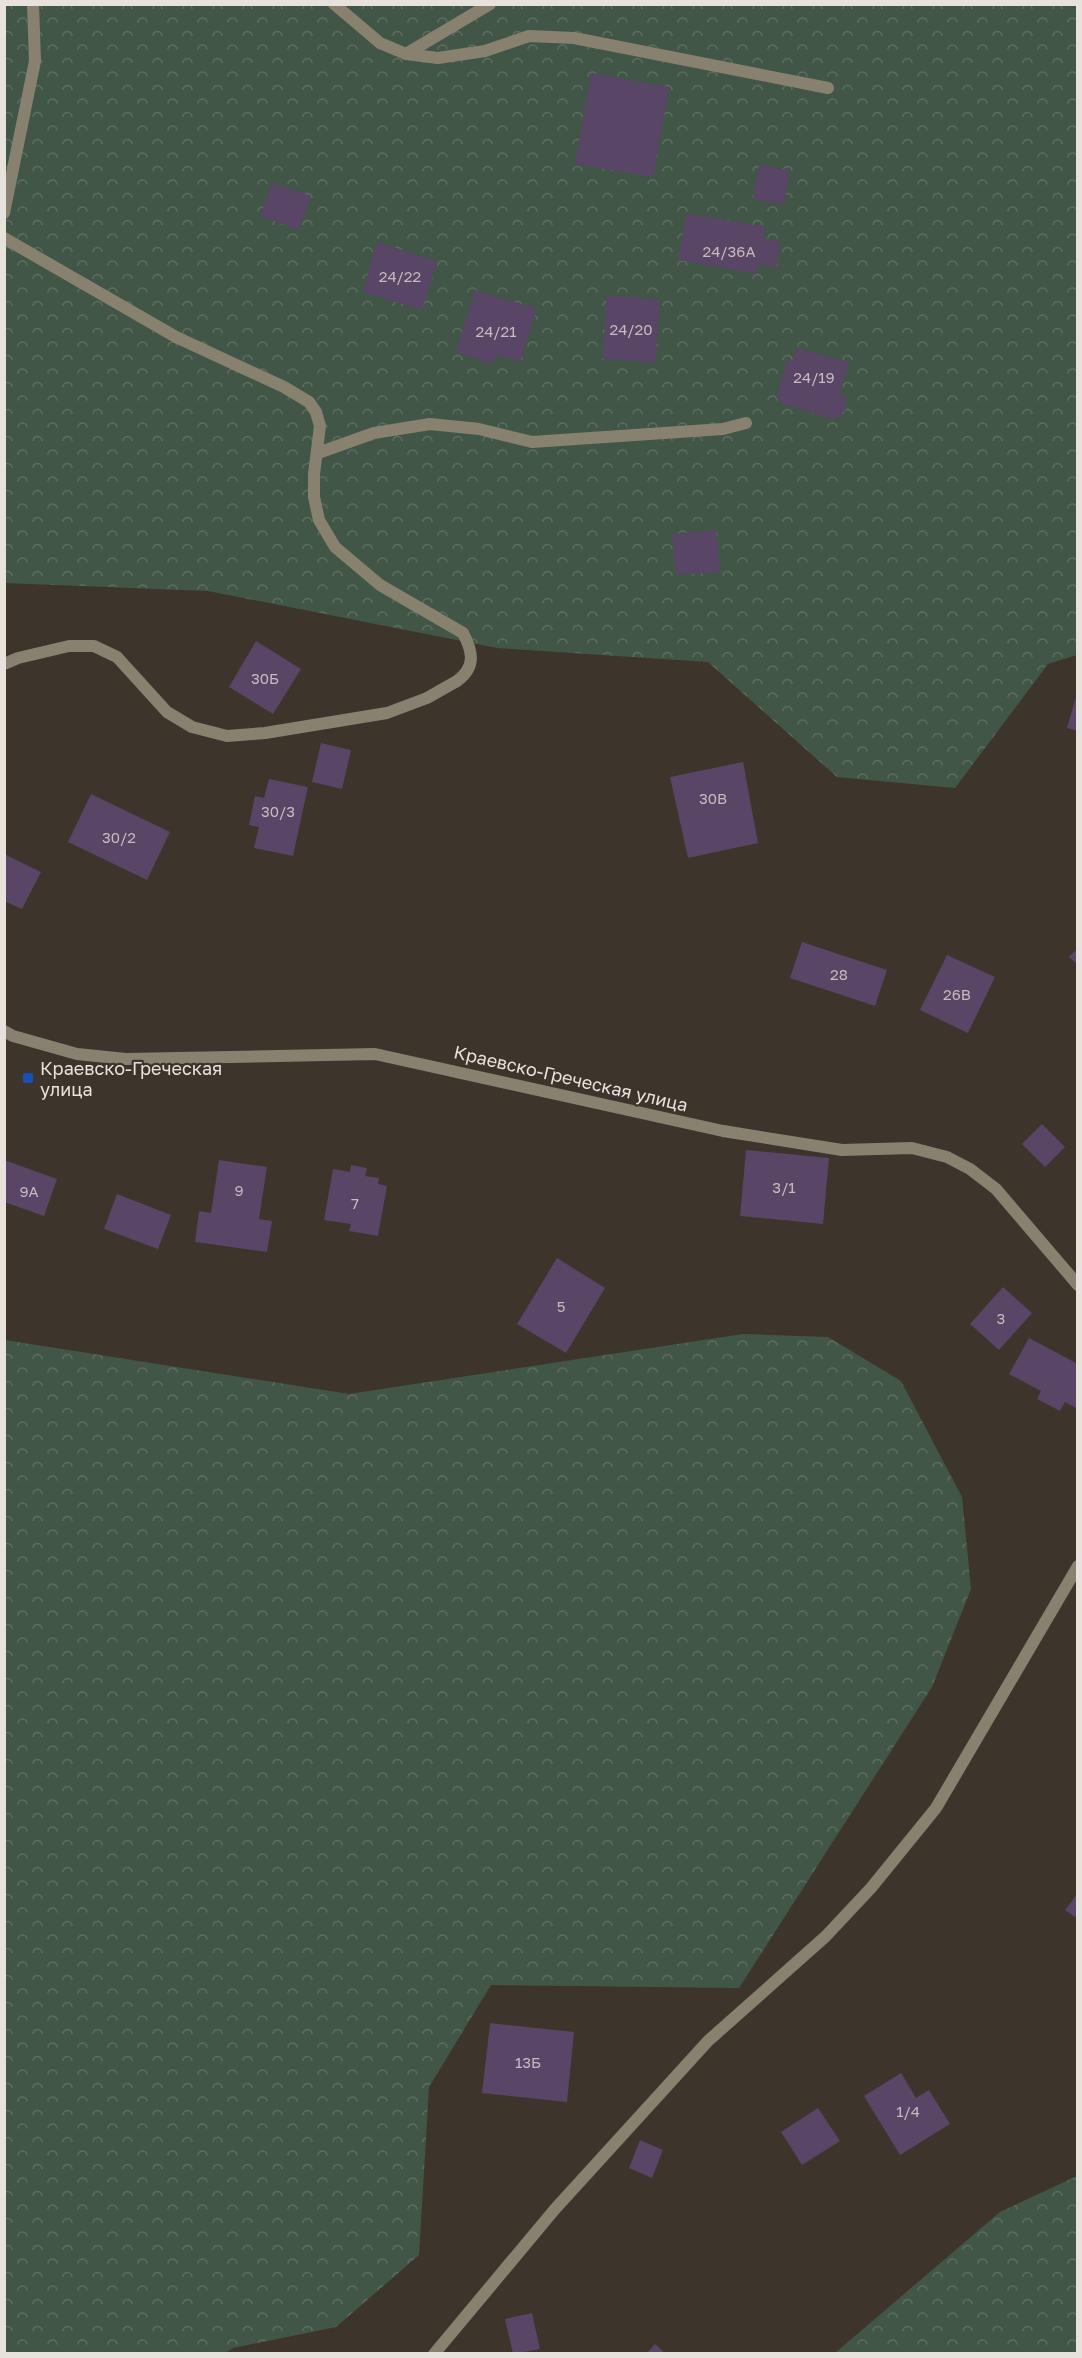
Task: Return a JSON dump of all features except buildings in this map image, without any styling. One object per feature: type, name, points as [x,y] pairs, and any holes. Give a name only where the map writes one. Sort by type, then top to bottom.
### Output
[{"type":"street","points":[[4,213],[34,61],[33,4]]},
{"type":"street","points":[[334,4],[380,43],[406,54],[438,58],[485,51],[529,36],[574,38],[828,88]]},
{"type":"street","points":[[406,54],[490,4]]},
{"type":"street","points":[[4,238],[167,332],[284,387],[309,402],[316,412],[320,426],[314,497],[320,520],[335,547],[380,585],[463,633],[471,647],[472,662],[467,674],[457,681],[427,698],[387,713],[265,733],[227,736],[192,728],[167,712],[117,657],[94,646],[69,645],[18,658],[4,664]]},
{"type":"street","points":[[318,453],[374,433],[430,424],[479,429],[532,442],[723,429],[746,423]]},
{"type":"street","name":"Краевско-Греческая улица","points":[[4,1031],[13,1036],[77,1054],[126,1059],[375,1054],[723,1131],[842,1150],[912,1148],[947,1157],[970,1169],[996,1189],[1077,1285]]},
{"type":"street","points":[[434,2354],[555,2209],[708,2041],[826,1936],[878,1879],[936,1808],[1077,1566]]},
{"type":"green space","points":[[5,5],[1077,5],[1077,655],[1048,664],[955,788],[837,777],[708,662],[497,648],[208,591],[5,583]]},
{"type":"green space","points":[[743,1334],[828,1337],[901,1381],[962,1497],[971,1589],[932,1687],[739,1988],[491,1985],[429,2087],[419,2255],[336,2327],[233,2348],[225,2353],[5,2353],[5,1340],[349,1394]]},
{"type":"green space","points":[[1077,2176],[1077,2353],[835,2353],[1000,2212]]},
{"type":"place","name":"Краевско-Греческая улица","points":[[28,1078]]}]
